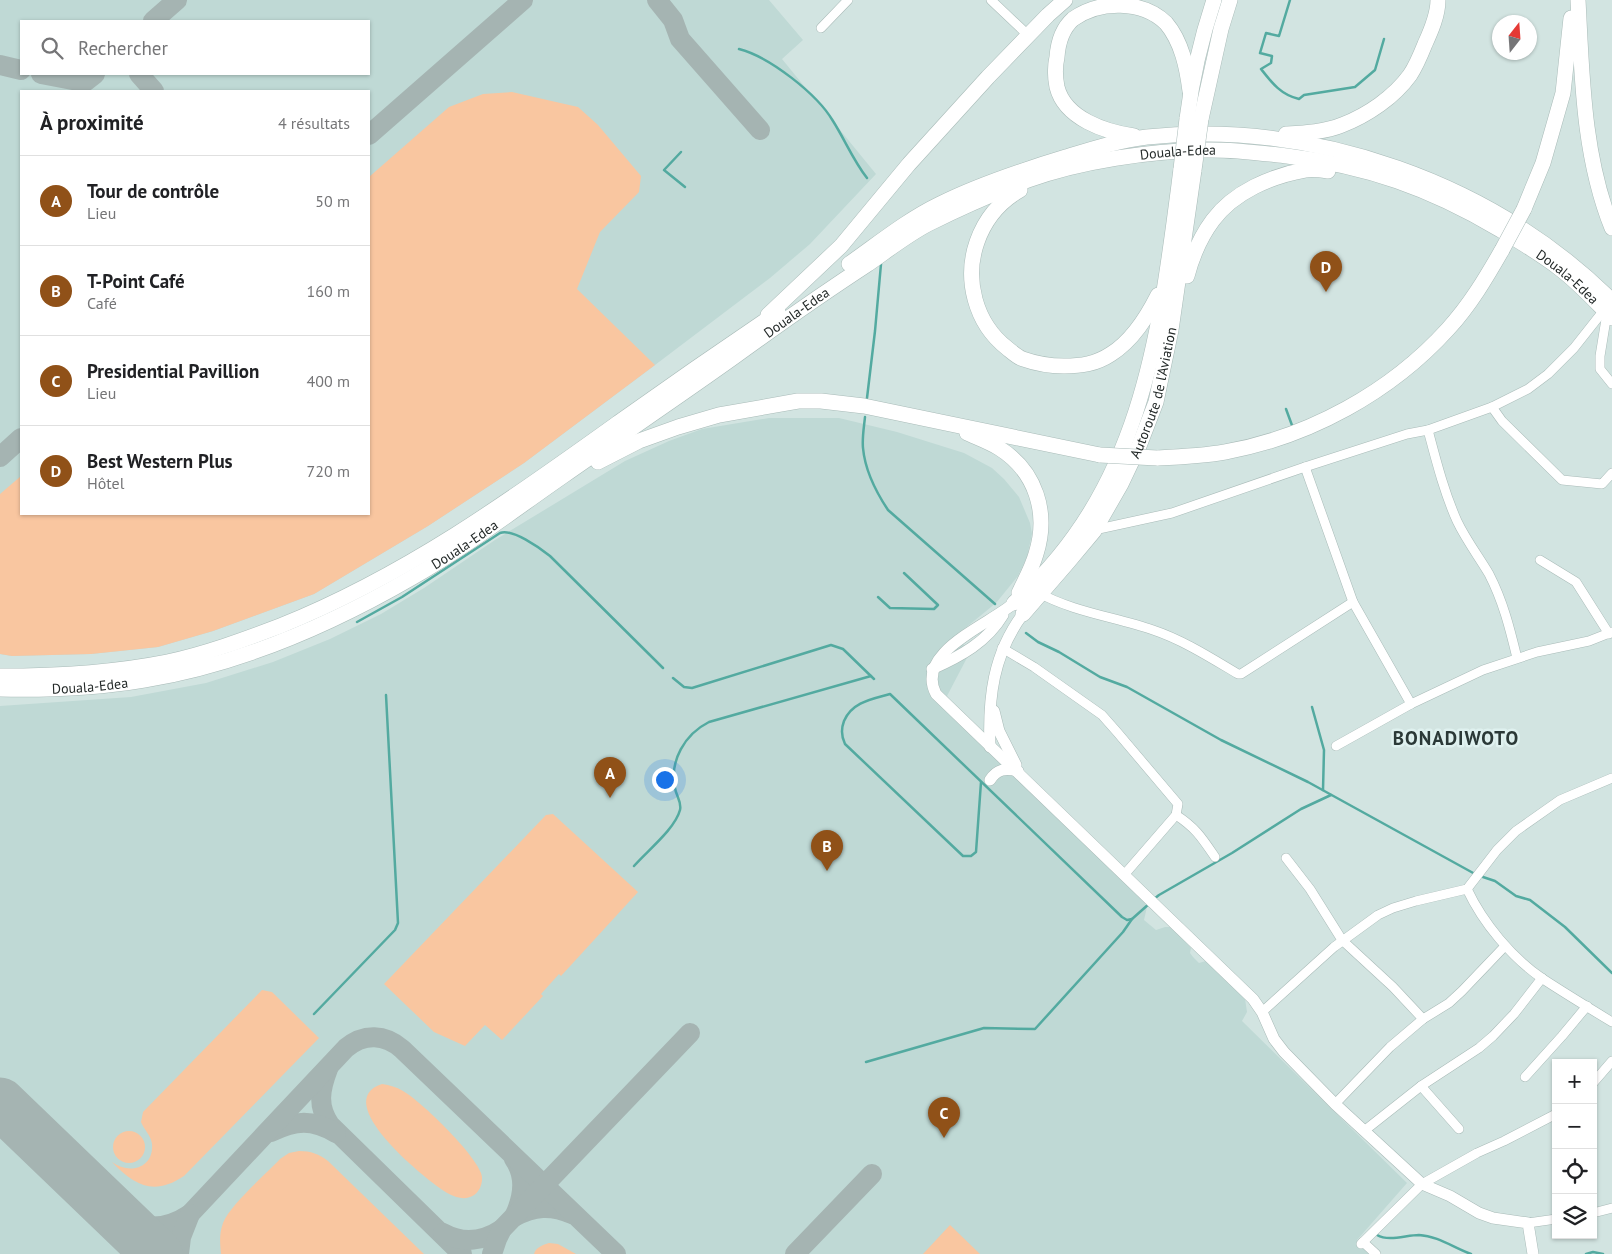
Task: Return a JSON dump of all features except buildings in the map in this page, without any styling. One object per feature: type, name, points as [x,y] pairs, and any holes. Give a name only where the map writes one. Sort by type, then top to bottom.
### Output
[{"type":"highway","points":[[751,330],[841,246],[909,164],[988,77],[1065,0]]},
{"type":"highway","name":"Autoroute de l'Aviation","points":[[1194,119],[1190,91],[1204,28],[1214,0]]},
{"type":"highway","name":"Autoroute de l'Aviation","points":[[1014,609],[1068,562],[1094,531],[1121,484],[1156,402],[1171,330],[1187,169],[1194,119],[1230,0]]},
{"type":"highway","points":[[1238,135],[1308,133],[1342,126],[1365,114],[1385,100],[1410,75],[1432,29],[1438,0]]},
{"type":"highway","points":[[510,514],[608,456],[655,436],[719,415],[798,401],[821,401],[864,406],[1100,455],[1157,458],[1194,456],[1226,452],[1297,432],[1382,387],[1412,364],[1448,329],[1475,295],[1524,209],[1544,163],[1563,93],[1572,0]]},
{"type":"highway","points":[[1578,0],[1582,74],[1593,165],[1603,205],[1612,228]]},
{"type":"highway","points":[[1145,137],[1110,132],[1089,124],[1065,102],[1057,88],[1055,71],[1062,35],[1072,20],[1087,8],[1106,2],[1127,1],[1152,12],[1167,24],[1183,54],[1190,91]]},
{"type":"highway","name":"Douala-Edea","points":[[0,676],[41,676],[102,672],[169,662],[257,635],[317,611],[410,563],[467,528],[900,227],[940,203],[974,188],[1032,167],[1090,149],[1145,137],[1193,134],[1238,135],[1297,142],[1340,152],[1418,175],[1506,218],[1568,261],[1609,311]]},
{"type":"highway","name":"Douala-Edea","points":[[0,689],[68,688],[111,685],[144,680],[197,669],[262,648],[320,625],[415,576],[510,514],[701,381],[794,313],[925,226],[1030,179],[1082,164],[1153,154],[1209,149],[1305,158],[1390,178],[1444,199],[1521,242],[1558,268],[1609,311]]},
{"type":"highway","points":[[1082,164],[1033,182],[1007,198],[990,216],[980,232],[973,253],[971,280],[974,302],[999,342],[1021,358],[1046,366],[1092,364],[1112,354],[1138,329],[1149,313],[1167,275]]},
{"type":"highway","name":"Autoroute de l'Aviation","points":[[1035,591],[1056,559],[1083,524],[1113,473],[1126,443],[1143,392],[1187,169]]},
{"type":"highway","points":[[1171,330],[1192,258],[1212,221],[1227,204],[1274,178],[1307,170],[1343,171],[1413,190],[1480,218]]},
{"type":"highway","points":[[938,420],[998,447],[1018,462],[1031,479],[1039,500],[1042,519],[1040,538],[1036,555],[1014,609]]},
{"type":"street","points":[[821,28],[848,0]]},
{"type":"street","points":[[992,0],[1029,36]]},
{"type":"street","points":[[1609,311],[1600,356],[1600,368],[1612,384]]},
{"type":"street","points":[[1094,531],[1172,512],[1305,466],[1407,434],[1428,430],[1492,407],[1528,389],[1548,374],[1609,311]]},
{"type":"street","points":[[1492,407],[1502,421],[1562,480],[1602,484],[1612,473]]},
{"type":"street","points":[[1428,430],[1438,468],[1457,521],[1489,575],[1509,620],[1517,658]]},
{"type":"street","points":[[1305,466],[1353,602],[1412,704]]},
{"type":"street","points":[[1336,746],[1412,704],[1483,670],[1537,652],[1589,641],[1610,633],[1576,582],[1540,560]]},
{"type":"street","points":[[1035,591],[1097,615],[1154,630],[1179,641],[1238,674],[1241,674],[1353,602]]},
{"type":"street","points":[[1014,609],[976,646],[932,669],[931,682],[936,694],[1253,999],[1262,1012],[1274,1039],[1284,1052],[1334,1104],[1422,1184],[1450,1196],[1479,1213],[1493,1218],[1528,1223],[1552,1220]]},
{"type":"street","name":"Autoroute de l'Aviation","points":[[990,747],[989,720],[995,670],[1002,648],[1013,626],[1014,609]]},
{"type":"street","points":[[1002,648],[1034,667],[1102,715],[1178,804],[1176,815],[1124,875]]},
{"type":"street","points":[[991,694],[999,731],[1021,774]]},
{"type":"street","points":[[990,780],[995,773],[1000,771],[1011,770],[1021,774]]},
{"type":"street","points":[[1262,1012],[1342,940],[1392,908],[1416,900],[1467,889],[1497,850],[1523,826],[1560,800],[1612,778]]},
{"type":"street","points":[[1176,815],[1199,833],[1215,857]]},
{"type":"street","points":[[1286,858],[1306,883],[1342,940],[1393,987],[1423,1019]]},
{"type":"street","points":[[1467,889],[1486,922],[1505,946],[1542,978],[1612,1022]]},
{"type":"street","points":[[1334,1104],[1390,1047],[1423,1019],[1449,1003],[1462,991],[1505,946]]},
{"type":"street","points":[[1364,1131],[1421,1086],[1494,1036],[1542,978]]},
{"type":"street","points":[[1525,1077],[1587,1006]]},
{"type":"street","points":[[1597,1078],[1612,1061]]},
{"type":"street","points":[[1421,1086],[1459,1129]]},
{"type":"street","points":[[1376,1254],[1362,1243],[1422,1184],[1477,1153],[1552,1116]]},
{"type":"street","points":[[1597,1213],[1612,1208]]},
{"type":"street","points":[[1528,1223],[1533,1254]]},
{"type":"shaded area","points":[[0,0],[769,0],[803,40],[782,59],[876,174],[810,244],[770,278],[524,463],[428,526],[314,594],[213,631],[158,647],[91,654],[12,656],[0,654]]},
{"type":"shaded area","points":[[512,92],[578,107],[598,125],[641,176],[639,192],[600,232],[577,289],[655,365],[524,463],[428,526],[314,594],[213,631],[158,647],[91,654],[12,656],[0,654],[0,494],[20,477],[20,515],[370,515],[370,176],[449,107],[483,94]]},
{"type":"shaded area","points":[[769,418],[839,418],[897,432],[964,453],[992,468],[1019,497],[1030,523],[1032,534],[1027,557],[1018,576],[996,603],[958,634],[969,654],[947,696],[965,719],[1091,850],[1144,902],[1147,907],[1144,920],[1156,930],[1171,927],[1191,948],[1190,953],[1199,963],[1206,961],[1245,999],[1247,1012],[1242,1021],[1407,1183],[1357,1240],[1371,1254],[0,1254],[0,706],[131,697],[206,683],[273,662],[330,639],[381,614],[424,588],[495,540],[625,461],[669,441],[702,429]]},
{"type":"shaded area","points":[[553,814],[638,892],[561,976],[559,974],[541,994],[543,996],[502,1040],[485,1025],[465,1046],[434,1032],[384,984],[546,815]]},
{"type":"shaded area","points":[[262,990],[272,992],[319,1038],[184,1176],[163,1186],[154,1187],[145,1186],[129,1177],[112,1162],[126,1168],[133,1168],[145,1164],[149,1159],[152,1152],[152,1144],[141,1122],[143,1112]]},
{"type":"shaded area","points":[[382,1084],[398,1088],[412,1097],[469,1153],[482,1177],[477,1193],[468,1198],[459,1198],[449,1194],[418,1171],[386,1139],[373,1122],[367,1106],[369,1093]]},
{"type":"shaded area","points":[[129,1131],[135,1132],[140,1136],[144,1141],[144,1153],[140,1158],[135,1162],[129,1163],[123,1162],[118,1158],[114,1153],[113,1147],[114,1141],[118,1136],[123,1132]]},
{"type":"shaded area","points":[[299,1151],[315,1153],[328,1161],[424,1254],[221,1254],[220,1238],[223,1223],[233,1208],[248,1190],[280,1159],[289,1153]]},
{"type":"shaded area","points":[[950,1225],[980,1254],[923,1254]]},
{"type":"shaded area","points":[[549,1243],[558,1244],[576,1254],[534,1254],[538,1248]]},
{"type":"waterway","points":[[1290,0],[1279,36],[1266,33],[1260,53],[1272,56],[1271,63],[1261,69],[1277,88],[1287,95],[1299,99],[1304,95],[1355,87],[1375,70],[1384,39]]},
{"type":"waterway","points":[[739,49],[751,53],[778,68],[816,99],[826,110],[867,178]]},
{"type":"waterway","points":[[681,152],[664,170],[685,187]]},
{"type":"waterway","points":[[867,398],[881,264]]},
{"type":"waterway","points":[[1286,409],[1293,428]]},
{"type":"waterway","points":[[865,417],[863,432],[864,456],[875,488],[888,510],[995,604]]},
{"type":"waterway","points":[[357,622],[402,597],[500,533],[505,532],[526,540],[550,556],[663,668]]},
{"type":"waterway","points":[[878,597],[890,608],[934,609],[938,605],[904,573]]},
{"type":"waterway","points":[[1026,633],[1038,642],[1059,652],[1100,677],[1127,687],[1221,740],[1308,782],[1475,874]]},
{"type":"waterway","points":[[673,678],[684,687],[692,688],[831,645],[843,649],[874,679]]},
{"type":"waterway","points":[[634,866],[667,832],[677,817],[680,810],[680,802],[676,791],[674,768],[686,741],[700,727],[709,722],[871,676]]},
{"type":"waterway","points":[[981,782],[976,852],[971,856],[963,856],[845,744],[842,732],[844,721],[857,705],[890,694],[1122,917],[1127,920],[1132,919]]},
{"type":"waterway","points":[[314,1014],[395,930],[398,923],[386,695]]},
{"type":"waterway","points":[[1312,707],[1324,750],[1323,790]]},
{"type":"waterway","points":[[1154,899],[1301,809],[1331,795]]},
{"type":"waterway","points":[[1480,876],[1495,881],[1516,896],[1530,900],[1565,927],[1612,973]]},
{"type":"waterway","points":[[866,1062],[984,1028],[1035,1029],[1123,932],[1132,919],[1150,903]]},
{"type":"waterway","points":[[1377,1235],[1387,1238],[1414,1235],[1426,1236],[1471,1254]]},
{"type":"waterway","points":[[1586,1254],[1593,1252],[1603,1254]]},
{"type":"taxiway","points":[[154,20],[177,0]]},
{"type":"taxiway","points":[[370,134],[523,0]]},
{"type":"taxiway","points":[[657,0],[673,20],[680,39],[760,130]]},
{"type":"taxiway","points":[[0,65],[20,70]]},
{"type":"taxiway","points":[[46,75],[83,82],[94,75]]},
{"type":"taxiway","points":[[140,75],[153,90]]},
{"type":"taxiway","points":[[0,457],[20,439]]},
{"type":"taxiway","points":[[492,1254],[502,1229],[690,1033]]},
{"type":"taxiway","points":[[117,1215],[136,1224],[162,1226],[180,1220],[190,1214],[346,1048],[360,1040],[374,1037],[389,1040],[402,1049],[616,1254]]},
{"type":"taxiway","points":[[328,1069],[321,1098],[323,1111],[330,1125],[462,1254]]},
{"type":"taxiway","points":[[271,1132],[296,1123],[311,1123],[336,1133]]},
{"type":"taxiway","points":[[514,1159],[521,1173],[522,1180],[520,1202],[514,1217],[521,1213],[543,1208],[557,1209],[572,1214]]},
{"type":"taxiway","points":[[795,1254],[872,1174]]},
{"type":"taxiway","points":[[179,1254],[181,1237],[190,1214]]},
{"type":"taxiway","points":[[443,1233],[458,1239],[473,1240],[488,1236],[502,1229]]},
{"type":"runway","points":[[0,1103],[157,1254]]},
{"type":"place","name":"Best Western Plus","points":[[1326,292]]},
{"type":"place","name":"Tour de contrôle","points":[[610,798]]},
{"type":"place","name":"T-Point Café","points":[[827,871]]},
{"type":"place","name":"Presidential Pavillion","points":[[944,1138]]},
{"type":"district","name":"BONADIWOTO","points":[[1456,738]]}]
